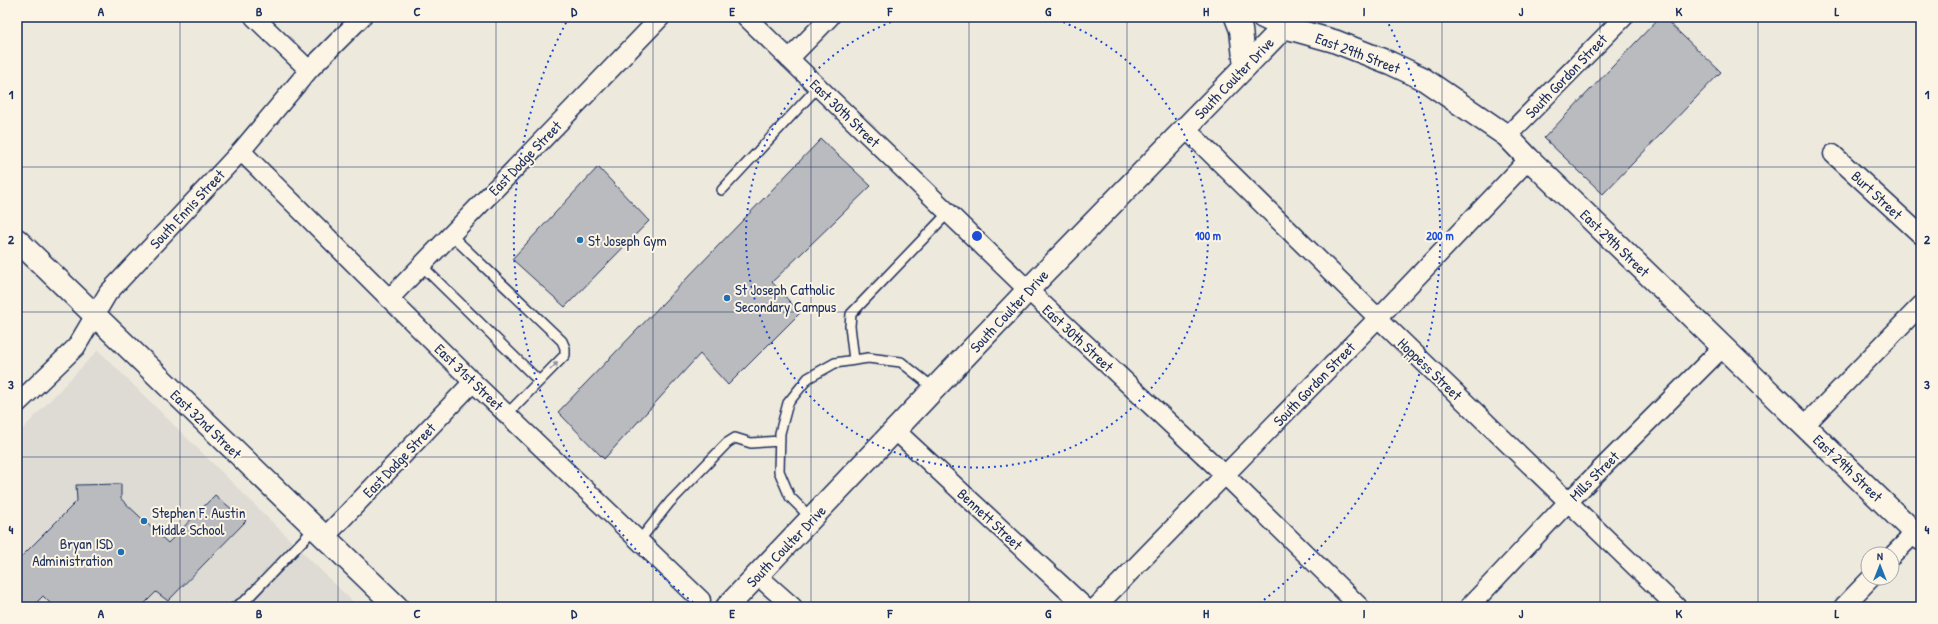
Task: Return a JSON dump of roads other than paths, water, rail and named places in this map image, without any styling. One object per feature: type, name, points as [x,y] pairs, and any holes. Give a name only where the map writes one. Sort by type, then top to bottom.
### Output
[{"type":"street","points":[[254,17],[309,70]]},
{"type":"street","name":"South Ennis Street","points":[[17,404],[76,347],[108,293],[241,151],[309,70],[362,17]]},
{"type":"street","name":"East Dodge Street","points":[[389,299],[661,17]]},
{"type":"street","name":"East 30th Street","points":[[746,17],[1028,290],[1225,475],[1360,607]]},
{"type":"street","points":[[790,59],[830,17]]},
{"type":"street","points":[[1236,17],[1241,30],[1245,67]]},
{"type":"street","name":"East 29th Street","points":[[1263,17],[1288,22],[1390,63],[1422,78],[1507,136],[1918,536]]},
{"type":"street","name":"South Gordon Street","points":[[1507,136],[1624,17]]},
{"type":"street","name":"South Coulter Drive","points":[[727,607],[896,431],[1028,290],[1288,22]]},
{"type":"street","name":"Hoppess Street","points":[[1185,128],[1378,318],[1677,607]]},
{"type":"street","name":"East 31st Street","points":[[241,151],[473,382],[701,600]]},
{"type":"street","name":"Burt Street","points":[[1833,154],[1921,236]]},
{"type":"street","name":"South Gordon Street","points":[[1096,607],[1378,318],[1529,159]]},
{"type":"street","name":"East 32nd Street","points":[[17,240],[95,317],[397,607]]},
{"type":"street","points":[[1804,426],[1921,304]]},
{"type":"street","name":"Mills Street","points":[[1469,607],[1568,502],[1723,347]]},
{"type":"street","name":"East Dodge Street","points":[[319,533],[473,382]]},
{"type":"street","name":"Bennett Street","points":[[896,431],[1085,607]]},
{"type":"street","points":[[1900,550],[1918,536]]},
{"type":"street","points":[[758,576],[793,607]]},
{"type":"street","points":[[1843,607],[1863,586]]},
{"type":"lane","points":[[722,190],[818,86]]},
{"type":"lane","points":[[854,360],[850,326],[851,314],[948,213]]},
{"type":"lane","points":[[451,235],[562,341],[565,348],[564,355],[507,414]]},
{"type":"lane","points":[[421,266],[539,381]]},
{"type":"lane","points":[[812,519],[790,497],[779,471],[780,433],[788,403],[808,378],[835,363],[868,358],[901,362],[935,389]]},
{"type":"lane","points":[[639,541],[670,502],[727,443],[734,438],[751,443],[780,441]]},
{"type":"lane","points":[[235,607],[246,600],[319,533]]},
{"type":"lane","points":[[246,600],[253,607]]},
{"type":"place","name":"St Joseph Gym","points":[[580,240]]},
{"type":"place","name":"St Joseph Catholic Secondary Campus","points":[[727,298]]},
{"type":"place","name":"Stephen F. Austin Middle School","points":[[144,521]]},
{"type":"place","name":"Bryan ISD Administration","points":[[121,552]]}]
